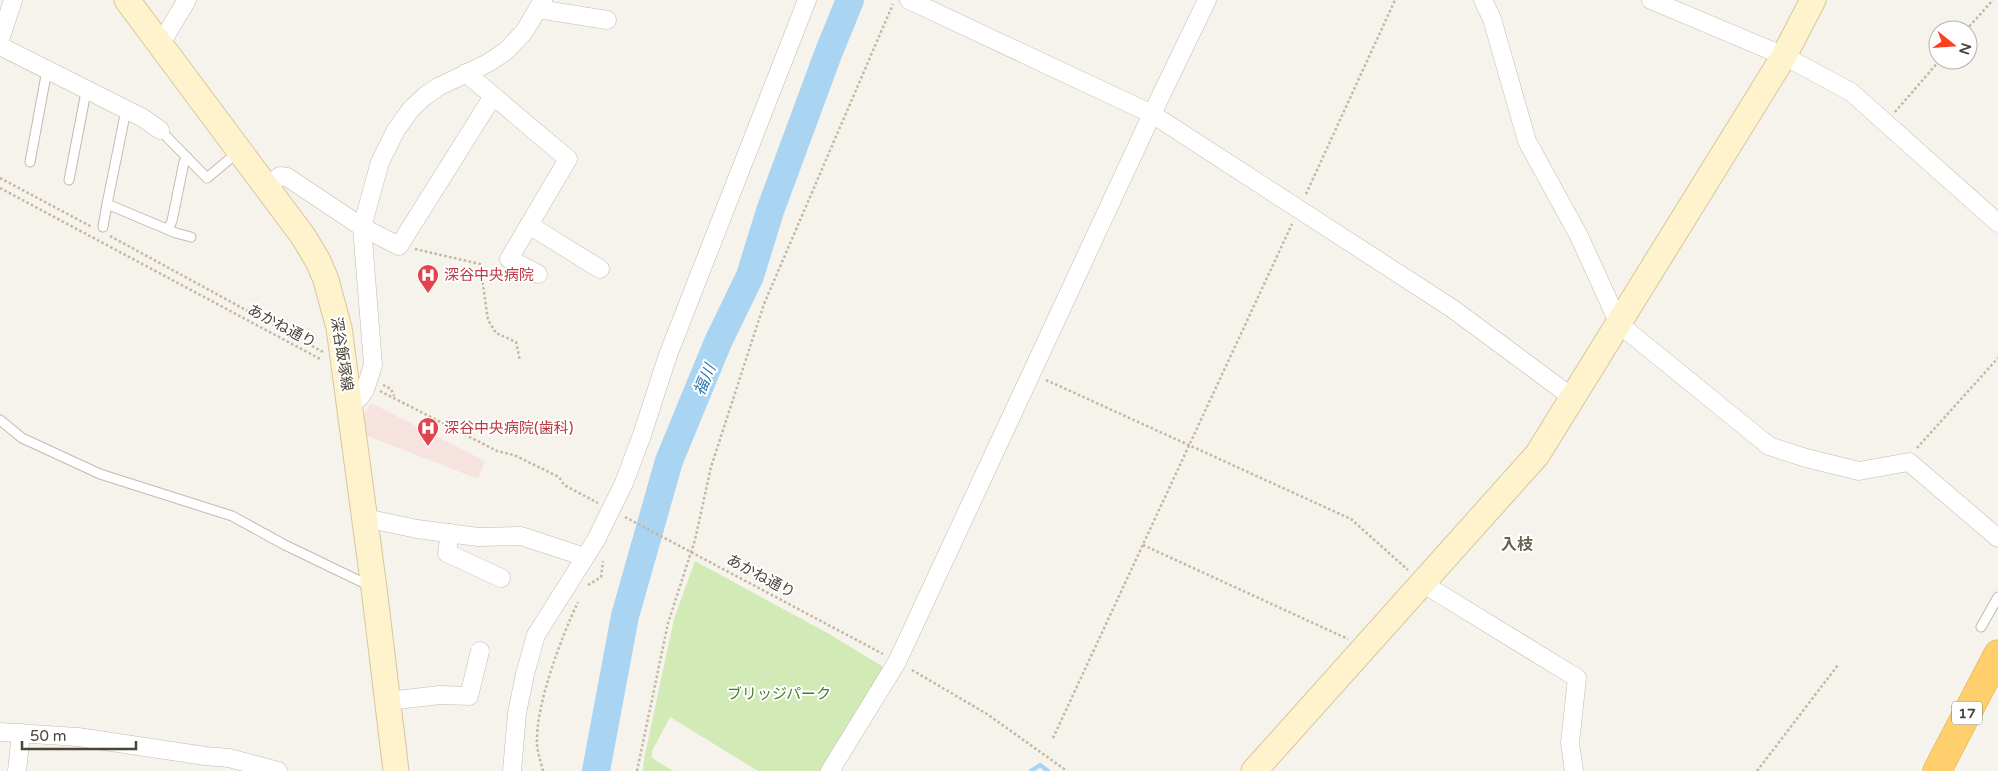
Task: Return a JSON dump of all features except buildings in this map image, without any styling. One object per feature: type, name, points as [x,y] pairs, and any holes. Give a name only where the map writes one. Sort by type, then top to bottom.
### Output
[{"type":"highway","name":"17","points":[[1937,771],[1998,654]]},
{"type":"street","points":[[0,40],[13,0]]},
{"type":"street","name":"深谷飯塚線","points":[[127,0],[303,236],[318,261],[333,302],[340,328],[396,771]]},
{"type":"street","points":[[160,45],[187,0]]},
{"type":"street","points":[[512,771],[518,713],[525,674],[536,635],[608,518],[624,483],[668,355],[796,33],[807,0]]},
{"type":"street","points":[[909,0],[1152,114],[1454,309],[1574,398]]},
{"type":"street","points":[[830,771],[897,662],[1207,0]]},
{"type":"street","points":[[1483,0],[1492,19],[1527,141],[1579,236],[1619,324],[1769,446],[1859,471],[1909,462],[1998,538]]},
{"type":"street","points":[[1653,0],[1784,56],[1851,92],[1998,223]]},
{"type":"street","points":[[1254,771],[1537,455],[1784,56],[1813,0]]},
{"type":"street","points":[[350,405],[360,397],[367,385],[373,365],[362,227],[380,162],[396,130],[412,109],[438,86],[488,63],[506,51],[524,32],[541,5],[607,20]]},
{"type":"street","points":[[0,46],[90,91],[160,130]]},
{"type":"street","points":[[466,73],[568,159],[509,259],[538,274]]},
{"type":"street","points":[[266,187],[280,176],[287,177],[362,227],[399,246],[493,96]]},
{"type":"street","points":[[529,225],[600,268]]},
{"type":"street","points":[[365,518],[417,529],[478,537],[521,536],[585,557]]},
{"type":"street","points":[[450,533],[447,553],[501,578]]},
{"type":"street","points":[[1422,583],[1577,678],[1570,743],[1574,771]]},
{"type":"street","points":[[388,701],[440,694],[469,696],[480,651]]},
{"type":"street","points":[[0,732],[78,737],[229,758],[278,771]]},
{"type":"street","points":[[17,771],[21,733]]},
{"type":"lane","points":[[30,162],[47,70]]},
{"type":"lane","points":[[69,180],[85,97],[90,91]]},
{"type":"lane","points":[[99,229],[107,204],[126,110]]},
{"type":"lane","points":[[160,130],[207,178],[239,151]]},
{"type":"lane","points":[[168,229],[172,221],[186,157]]},
{"type":"lane","points":[[107,204],[190,237]]},
{"type":"lane","points":[[0,420],[22,438],[100,474],[232,516],[285,545],[374,588]]},
{"type":"lane","points":[[1981,627],[1998,597]]},
{"type":"path","points":[[637,771],[668,623],[692,551],[711,467],[764,304],[894,0]]},
{"type":"path","points":[[1053,738],[1395,0]]},
{"type":"path","points":[[1975,20],[1993,0]]},
{"type":"path","points":[[1885,123],[1931,70]]},
{"type":"path","name":"あかね通り","points":[[0,178],[99,229],[345,368]]},
{"type":"path","name":"あかね通り","points":[[0,188],[345,368]]},
{"type":"path","points":[[399,246],[480,264],[488,320],[496,333],[516,342],[520,361]]},
{"type":"path","points":[[1909,462],[1914,452],[1998,358]]},
{"type":"path","points":[[1031,374],[1351,519],[1422,583]]},
{"type":"path","points":[[367,385],[395,397],[497,451],[514,455],[560,477],[564,484],[606,507]]},
{"type":"path","name":"あかね通り","points":[[619,514],[692,551],[891,659]]},
{"type":"path","points":[[1143,545],[1365,647]]},
{"type":"path","points":[[585,588],[588,584],[601,577],[604,558]]},
{"type":"path","points":[[543,771],[537,745],[538,728],[550,674],[578,601]]},
{"type":"path","points":[[1757,771],[1838,665]]},
{"type":"path","points":[[909,668],[987,714],[1068,771]]},
{"type":"shaded area","name":"深谷中央病院(歯科)","points":[[371,403],[485,461],[478,479],[363,434],[361,419]]},
{"type":"green space","name":"ブリッジパーク","points":[[695,561],[831,635],[885,668],[823,771],[758,771],[670,717],[652,751],[652,758],[673,771],[643,771],[674,619]]},
{"type":"waterway","name":"福川","points":[[596,771],[625,616],[669,461],[718,342],[750,276],[770,211],[850,0]]},
{"type":"waterway","points":[[1031,771],[1040,765],[1048,771]]},
{"type":"place","name":"深谷中央病院","points":[[428,294]]},
{"type":"place","name":"深谷中央病院(歯科)","points":[[428,447]]},
{"type":"district","name":"入枝","points":[[1517,545]]}]
